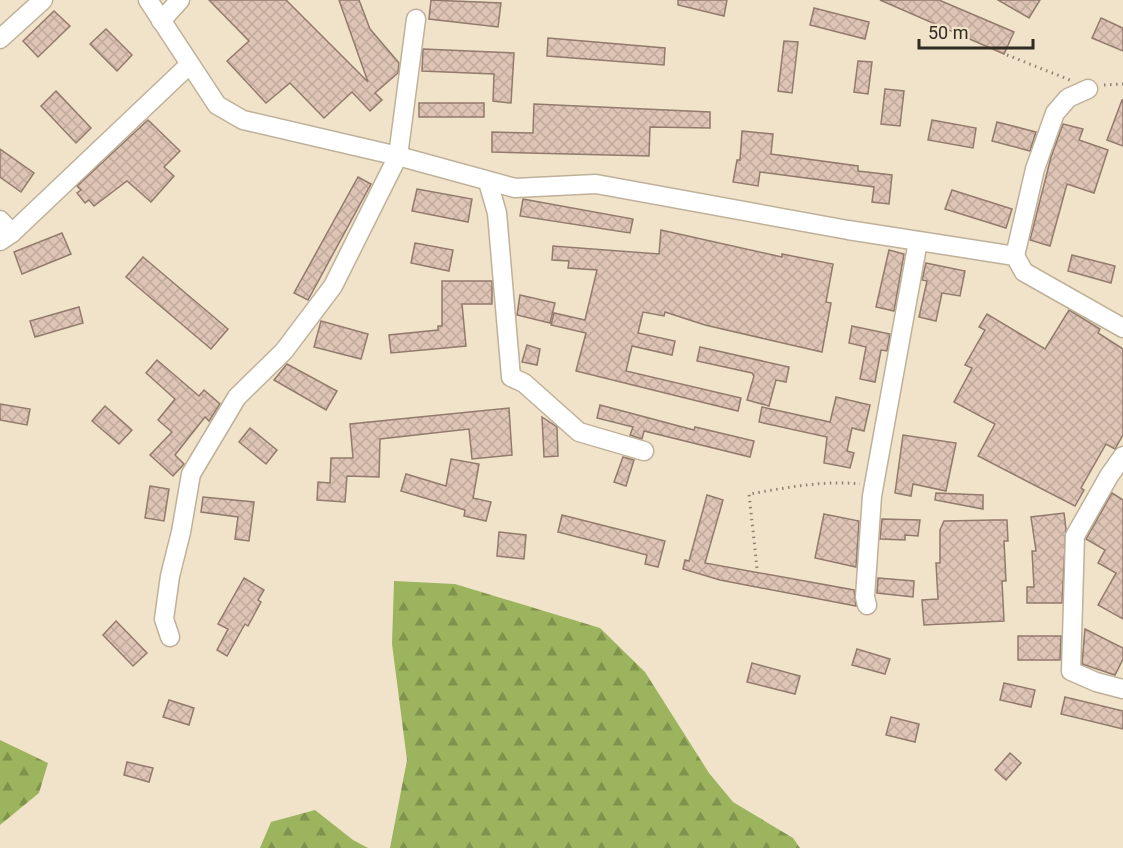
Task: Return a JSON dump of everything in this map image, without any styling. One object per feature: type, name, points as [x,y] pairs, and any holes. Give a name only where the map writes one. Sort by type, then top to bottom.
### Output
[{"type":"street","points":[[0,39],[43,0]]},
{"type":"street","points":[[148,0],[217,105],[243,120],[398,156],[515,188],[596,184],[1015,256]]},
{"type":"street","points":[[161,21],[180,0]]},
{"type":"street","points":[[170,637],[164,619],[191,474],[237,397],[284,351],[333,286],[398,156],[416,19]]},
{"type":"street","points":[[4,232],[189,64]]},
{"type":"street","points":[[1088,89],[1068,98],[1055,113],[1035,169],[1015,256],[1024,272],[1123,328]]},
{"type":"street","points":[[488,182],[497,213],[511,377],[524,383],[579,432],[644,451]]},
{"type":"street","points":[[867,605],[865,597],[874,486],[918,241]]},
{"type":"street","points":[[1123,456],[1075,536],[1071,671],[1096,682],[1123,689]]},
{"type":"path","points":[[1007,55],[1088,89],[1123,84]]},
{"type":"path","points":[[757,568],[749,494],[796,486],[843,482],[874,486]]},
{"type":"green space","points":[[394,581],[455,584],[600,628],[645,672],[709,773],[733,802],[793,838],[800,848],[390,848],[407,760],[392,644]]},
{"type":"green space","points":[[0,740],[48,763],[39,793],[0,825]]},
{"type":"green space","points":[[315,810],[353,840],[368,848],[260,848],[271,822]]},
{"type":"building","points":[[209,0],[286,0],[368,82],[339,0],[359,0],[370,29],[399,63],[398,73],[375,93],[382,100],[370,111],[352,92],[324,118],[290,83],[266,103],[227,61],[249,41]]},
{"type":"building","points":[[431,0],[501,3],[498,27],[429,19]]},
{"type":"building","points":[[678,0],[727,0],[724,16],[678,5]]},
{"type":"building","points":[[880,0],[939,0],[1014,32],[1004,54]]},
{"type":"building","points":[[998,0],[1040,0],[1029,18]]},
{"type":"building","points":[[814,8],[869,22],[865,39],[810,25]]},
{"type":"building","points":[[54,11],[70,26],[38,57],[23,41]]},
{"type":"building","points":[[1101,18],[1123,28],[1123,51],[1092,38]]},
{"type":"building","points":[[106,29],[132,55],[117,71],[90,44]]},
{"type":"building","points":[[548,38],[665,48],[664,65],[547,56]]},
{"type":"building","points":[[784,41],[798,42],[792,93],[778,91]]},
{"type":"building","points":[[423,49],[514,53],[511,103],[493,101],[494,74],[422,71]]},
{"type":"building","points":[[858,61],[872,62],[868,94],[854,92]]},
{"type":"building","points":[[885,89],[904,91],[900,126],[881,124]]},
{"type":"building","points":[[56,91],[91,128],[76,143],[41,106]]},
{"type":"building","points":[[1123,100],[1123,146],[1107,140]]},
{"type":"building","points":[[419,103],[484,103],[484,117],[419,117]]},
{"type":"building","points":[[534,104],[710,112],[710,128],[650,127],[649,156],[492,152],[492,132],[533,133]]},
{"type":"building","points":[[148,120],[180,151],[164,167],[174,176],[151,202],[127,181],[94,206],[89,200],[85,203],[77,193],[81,190],[77,186]]},
{"type":"building","points":[[932,120],[976,128],[973,148],[928,140]]},
{"type":"building","points":[[997,122],[1036,132],[1030,151],[992,141]]},
{"type":"building","points":[[1063,124],[1083,129],[1079,140],[1108,150],[1094,193],[1067,184],[1050,246],[1030,240],[1051,157]]},
{"type":"building","points":[[742,131],[773,134],[771,154],[858,166],[858,171],[892,175],[889,204],[872,202],[874,187],[760,172],[758,186],[733,182],[737,160],[740,160]]},
{"type":"building","points":[[0,149],[34,173],[21,192],[0,177]]},
{"type":"building","points":[[358,177],[371,184],[308,300],[294,293]]},
{"type":"building","points":[[417,189],[472,199],[468,222],[412,211]]},
{"type":"building","points":[[952,190],[1012,209],[1006,228],[945,209]]},
{"type":"building","points":[[523,199],[633,219],[630,233],[520,216]]},
{"type":"building","points":[[661,230],[782,257],[782,254],[833,264],[826,302],[831,303],[822,352],[705,325],[665,312],[664,316],[643,312],[638,333],[675,341],[672,355],[632,346],[626,371],[741,398],[738,411],[576,371],[586,333],[551,325],[554,313],[585,320],[597,270],[568,268],[569,261],[552,260],[553,246],[659,254]]},
{"type":"building","points":[[62,233],[71,254],[22,274],[14,252]]},
{"type":"building","points":[[415,243],[453,250],[449,271],[411,263]]},
{"type":"building","points":[[889,250],[904,254],[894,311],[876,307]]},
{"type":"building","points":[[1072,255],[1115,266],[1111,283],[1068,271]]},
{"type":"building","points":[[143,257],[228,329],[211,349],[126,277]]},
{"type":"building","points":[[926,263],[965,271],[960,296],[942,293],[936,321],[919,317],[927,281],[922,280]]},
{"type":"building","points":[[442,281],[492,281],[492,304],[462,304],[466,346],[391,353],[389,335],[438,330],[438,326],[442,326]]},
{"type":"building","points":[[520,295],[555,303],[550,323],[517,315]]},
{"type":"building","points":[[79,307],[83,323],[35,337],[30,321]]},
{"type":"building","points":[[1069,310],[1100,329],[1098,333],[1123,349],[1123,435],[1115,449],[1106,444],[1081,488],[1084,490],[1075,506],[978,456],[995,424],[954,402],[972,368],[965,365],[985,330],[979,327],[987,314],[1045,349]]},
{"type":"building","points":[[321,321],[368,334],[361,359],[314,347]]},
{"type":"building","points":[[852,326],[890,334],[887,351],[881,350],[875,382],[860,379],[866,347],[849,343]]},
{"type":"building","points":[[527,345],[540,349],[537,365],[522,362]]},
{"type":"building","points":[[700,347],[789,367],[786,382],[776,380],[769,406],[747,400],[754,376],[752,373],[697,361]]},
{"type":"building","points":[[157,360],[199,396],[204,390],[220,404],[209,421],[205,417],[175,455],[184,464],[173,476],[150,455],[172,432],[158,420],[175,399],[146,373]]},
{"type":"building","points":[[287,364],[337,391],[326,410],[274,380]]},
{"type":"building","points":[[836,397],[870,405],[864,431],[852,428],[847,451],[854,453],[850,468],[824,463],[827,437],[759,422],[762,407],[830,422]]},
{"type":"building","points":[[0,404],[30,409],[27,425],[0,420]]},
{"type":"building","points":[[600,405],[694,430],[695,427],[754,441],[750,457],[644,431],[642,439],[630,435],[633,427],[597,418]]},
{"type":"building","points":[[105,406],[132,430],[119,444],[92,421]]},
{"type":"building","points":[[509,408],[512,455],[472,459],[469,429],[380,439],[379,477],[347,476],[345,502],[317,500],[318,482],[330,483],[331,458],[353,458],[350,424]]},
{"type":"building","points":[[542,417],[557,427],[558,456],[544,457]]},
{"type":"building","points":[[250,428],[277,450],[266,464],[239,442]]},
{"type":"building","points":[[903,435],[956,443],[946,491],[913,484],[911,496],[895,493]]},
{"type":"building","points":[[623,457],[634,460],[626,486],[614,482]]},
{"type":"building","points":[[451,459],[479,464],[473,498],[491,502],[486,521],[464,516],[465,510],[401,491],[406,474],[446,486]]},
{"type":"building","points":[[150,486],[169,489],[164,521],[145,518]]},
{"type":"building","points":[[936,493],[983,495],[983,509],[935,500]]},
{"type":"building","points":[[1112,493],[1123,500],[1123,619],[1098,605],[1116,573],[1098,563],[1105,550],[1086,539]]},
{"type":"building","points":[[707,495],[723,500],[705,563],[854,590],[856,606],[720,580],[683,569],[685,560],[689,561]]},
{"type":"building","points":[[203,497],[254,502],[249,541],[235,539],[238,517],[201,512]]},
{"type":"building","points":[[1064,513],[1066,529],[1062,603],[1027,603],[1027,587],[1034,587],[1032,551],[1036,551],[1031,517]]},
{"type":"building","points":[[824,514],[859,521],[856,567],[815,558]]},
{"type":"building","points":[[562,515],[665,541],[658,567],[645,564],[647,555],[558,532]]},
{"type":"building","points":[[882,519],[920,520],[918,536],[905,535],[905,540],[880,539]]},
{"type":"building","points":[[1007,520],[1008,541],[1004,541],[1006,581],[1002,581],[1004,621],[924,625],[922,600],[938,599],[936,563],[940,563],[940,530],[944,521]]},
{"type":"building","points":[[499,532],[526,535],[524,559],[497,556]]},
{"type":"building","points":[[244,578],[264,590],[258,600],[261,602],[248,626],[245,624],[227,656],[217,650],[228,629],[218,624]]},
{"type":"building","points":[[878,578],[914,581],[913,597],[877,593]]},
{"type":"building","points":[[116,621],[147,653],[133,666],[103,635]]},
{"type":"building","points":[[1085,629],[1123,648],[1123,659],[1115,675],[1082,664]]},
{"type":"building","points":[[1018,636],[1061,636],[1060,660],[1018,660]]},
{"type":"building","points":[[857,649],[890,659],[885,674],[852,665]]},
{"type":"building","points":[[752,663],[800,676],[795,694],[747,682]]},
{"type":"building","points":[[1004,683],[1035,690],[1031,707],[1000,700]]},
{"type":"building","points":[[1065,697],[1123,711],[1123,729],[1061,714]]},
{"type":"building","points":[[169,700],[194,708],[189,725],[163,717]]},
{"type":"building","points":[[891,717],[919,724],[915,742],[886,735]]},
{"type":"building","points":[[1010,753],[1021,763],[1006,780],[995,770]]},
{"type":"building","points":[[127,762],[153,768],[149,782],[124,775]]}]
